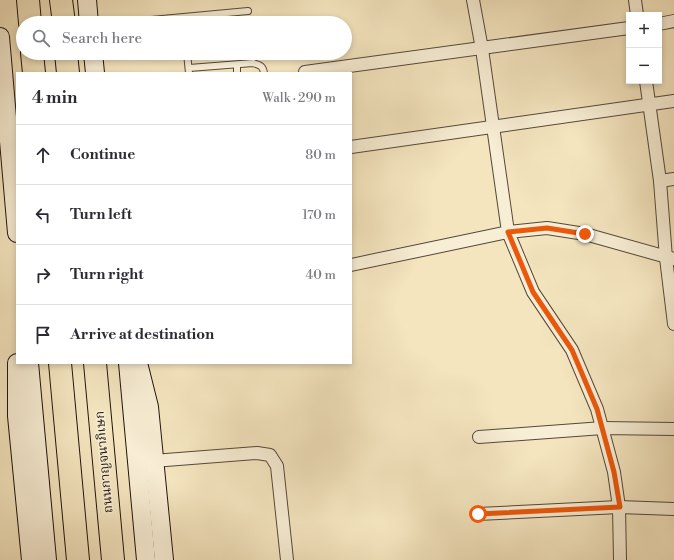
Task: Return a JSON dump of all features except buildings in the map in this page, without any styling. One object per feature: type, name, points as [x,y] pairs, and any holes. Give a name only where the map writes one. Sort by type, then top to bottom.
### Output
[{"type":"highway","points":[[28,0],[29,16]]},
{"type":"highway","points":[[61,0],[63,16]]},
{"type":"highway","points":[[33,60],[34,72]]},
{"type":"highway","points":[[67,60],[68,72]]},
{"type":"highway","points":[[60,364],[78,560]]},
{"type":"highway","name":"ถนนกาญจนาภิเษก","points":[[95,364],[113,560]]},
{"type":"main road","points":[[87,0],[89,16]]},
{"type":"main road","points":[[0,37],[8,167],[16,226]]},
{"type":"main road","points":[[94,60],[95,72]]},
{"type":"main road","points":[[17,364],[17,416],[31,560]]},
{"type":"main road","points":[[29,364],[47,560]]},
{"type":"main road","points":[[128,364],[146,560]]},
{"type":"main road","points":[[138,364],[148,407],[164,560]]},
{"type":"street","points":[[473,0],[482,49],[492,128],[508,232],[533,292],[572,350],[597,409],[614,472],[620,507],[620,560]]},
{"type":"street","points":[[635,0],[637,12]]},
{"type":"street","points":[[662,23],[674,21]]},
{"type":"street","points":[[304,72],[626,28]]},
{"type":"street","points":[[646,84],[670,258],[674,324]]},
{"type":"street","points":[[352,147],[674,101]]},
{"type":"street","points":[[660,181],[674,179]]},
{"type":"street","points":[[352,265],[508,232],[547,228],[585,234],[670,258]]},
{"type":"street","points":[[478,436],[603,428],[674,429]]},
{"type":"street","points":[[153,461],[257,453],[270,455],[277,466],[287,560]]},
{"type":"street","points":[[478,514],[620,507],[674,509]]},
{"type":"lane","points":[[194,16],[248,11]]},
{"type":"lane","points":[[188,60],[189,71],[237,65],[260,65],[264,72]]},
{"type":"lane","points":[[237,65],[237,72]]},
{"type":"route","points":[[478,514],[620,507],[614,472],[597,409],[572,350],[533,292],[508,232],[547,228],[585,234]]}]
